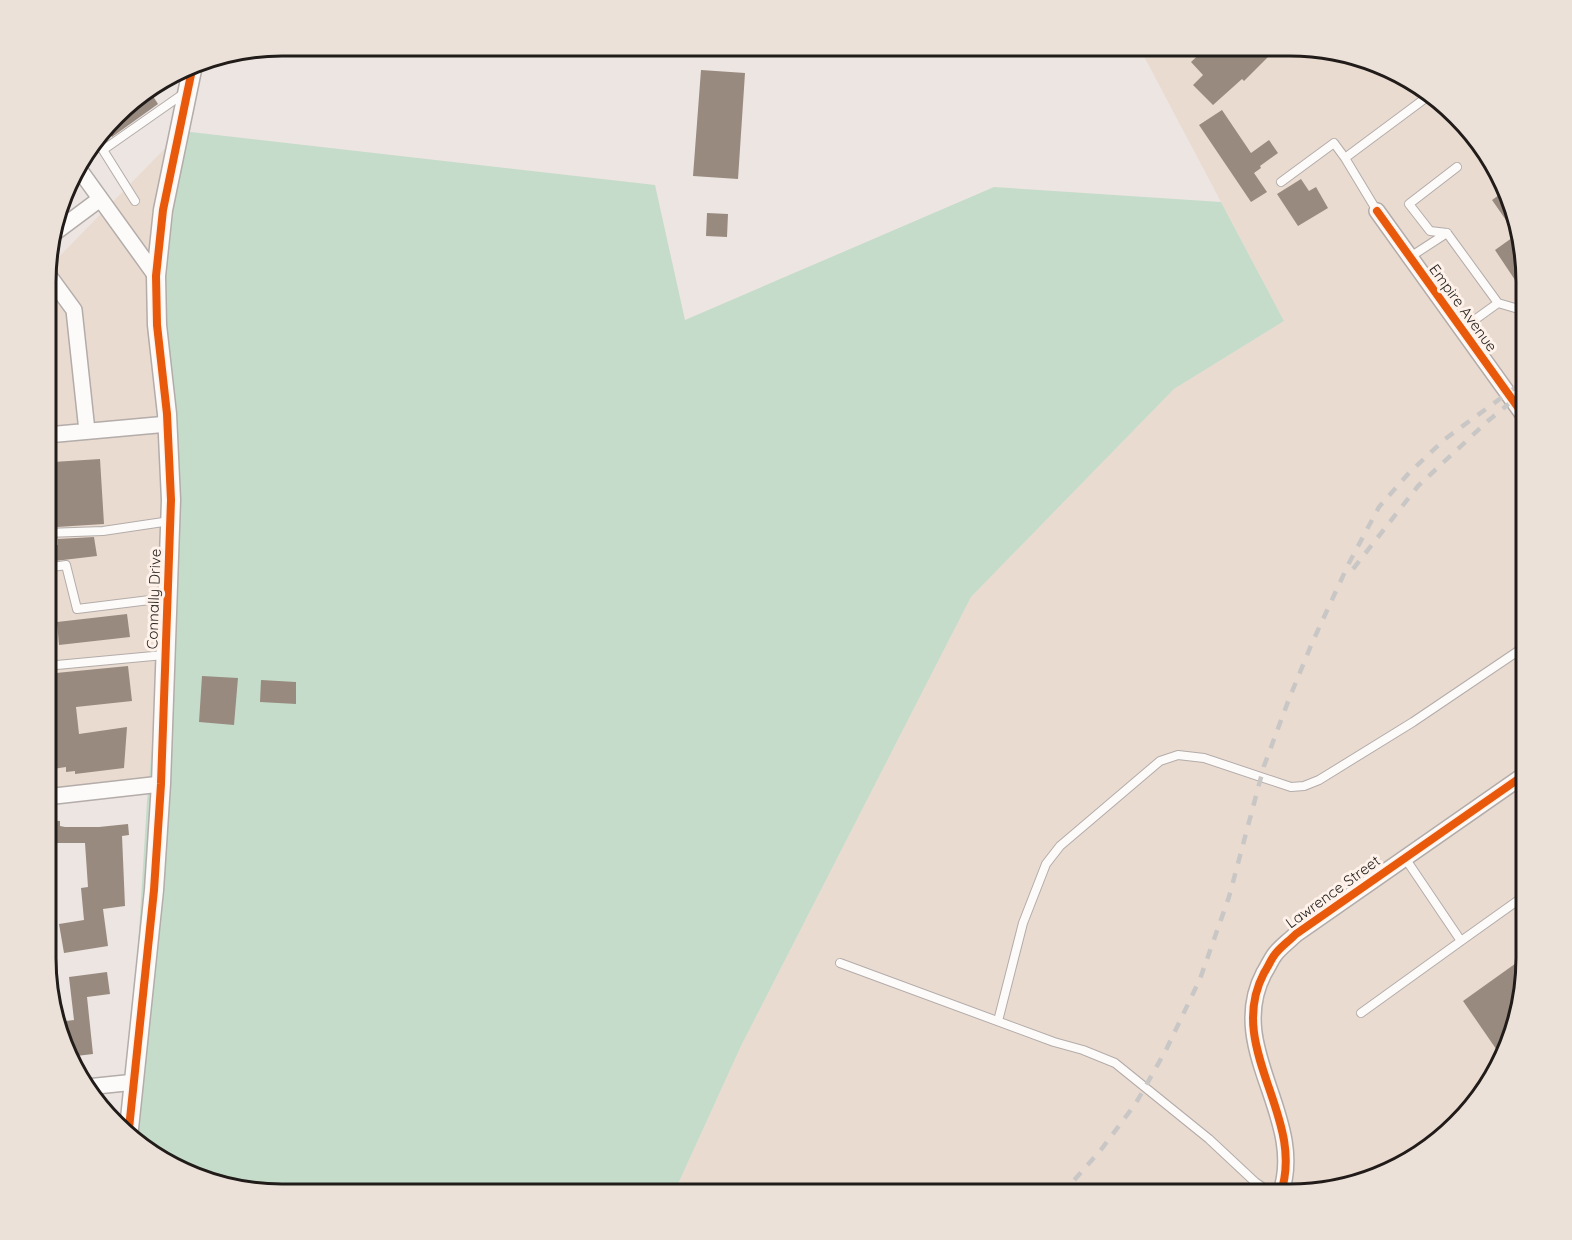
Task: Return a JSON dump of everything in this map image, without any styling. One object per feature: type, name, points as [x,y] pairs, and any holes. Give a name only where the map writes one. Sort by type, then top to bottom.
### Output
[{"type":"street","name":"Connally Drive","points":[[130,1126],[161,784],[168,598],[170,521],[168,424],[157,325],[156,276],[163,210],[191,75]]},
{"type":"street","points":[[83,174],[156,276]]},
{"type":"street","points":[[62,227],[100,199]]},
{"type":"street","name":"Empire Avenue","points":[[1377,211],[1516,403]]},
{"type":"street","points":[[56,285],[74,310],[87,431]]},
{"type":"street","points":[[56,434],[168,424]]},
{"type":"street","name":"Lawrence Street","points":[[1284,1184],[1286,1148],[1282,1126],[1255,1047],[1252,1020],[1257,987],[1274,955],[1296,934],[1516,781]]},
{"type":"street","points":[[56,796],[161,784]]},
{"type":"street","points":[[95,1086],[135,1082]]},
{"type":"lane","points":[[135,201],[104,150],[187,92]]},
{"type":"lane","points":[[1345,158],[1424,99]]},
{"type":"lane","points":[[1281,182],[1334,143],[1377,211]]},
{"type":"lane","points":[[1457,167],[1409,204],[1430,231],[1447,233],[1498,303],[1516,307]]},
{"type":"lane","points":[[1410,257],[1447,233]]},
{"type":"lane","points":[[1462,329],[1498,303]]},
{"type":"lane","points":[[56,533],[103,531],[170,521]]},
{"type":"lane","points":[[56,566],[66,565],[77,609],[168,598]]},
{"type":"lane","points":[[998,1021],[1023,923],[1046,864],[1060,846],[1160,761],[1178,755],[1204,758],[1291,787],[1304,786],[1319,780],[1413,722],[1516,652]]},
{"type":"lane","points":[[56,665],[165,654]]},
{"type":"lane","points":[[1405,858],[1461,942]]},
{"type":"lane","points":[[1361,1013],[1516,902]]},
{"type":"lane","points":[[840,963],[1054,1042],[1083,1050],[1114,1064],[1209,1139],[1258,1184]]},
{"type":"shaded area","points":[[1144,56],[1305,56],[1320,57],[1363,67],[1404,86],[1428,102],[1460,132],[1486,168],[1505,209],[1515,252],[1516,267],[1516,973],[1515,988],[1505,1031],[1486,1072],[1470,1096],[1440,1128],[1404,1154],[1363,1173],[1320,1183],[678,1184],[741,1046],[971,597],[1174,389],[1284,321]]},
{"type":"shaded area","points":[[182,131],[172,522],[148,793],[56,802],[56,267],[57,259]]},
{"type":"green space","points":[[182,131],[655,185],[685,320],[994,187],[1221,202],[1284,321],[1174,389],[971,597],[741,1046],[678,1184],[267,1184],[252,1183],[209,1173],[168,1154],[129,1125],[130,1078],[147,801],[172,522],[149,265]]},
{"type":"building","points":[[1197,56],[1269,56],[1244,81],[1242,79],[1213,105],[1193,85],[1203,75],[1191,62]]},
{"type":"building","points":[[701,70],[745,73],[738,179],[693,176]]},
{"type":"building","points":[[153,96],[158,104],[112,137],[110,134],[112,132],[132,112]]},
{"type":"building","points":[[1222,110],[1251,153],[1269,140],[1278,153],[1254,173],[1267,192],[1251,202],[1199,125]]},
{"type":"building","points":[[1301,179],[1309,191],[1316,187],[1328,208],[1298,226],[1277,194]]},
{"type":"building","points":[[1499,195],[1509,225],[1492,200]]},
{"type":"building","points":[[707,213],[728,214],[727,237],[706,236]]},
{"type":"building","points":[[1512,238],[1516,282],[1495,250]]},
{"type":"building","points":[[100,459],[104,524],[57,527],[56,462]]},
{"type":"building","points":[[94,537],[97,556],[56,561],[58,539]]},
{"type":"building","points":[[127,614],[130,637],[59,645],[57,622]]},
{"type":"building","points":[[128,666],[132,701],[76,707],[79,734],[127,727],[124,768],[75,774],[75,771],[66,772],[66,767],[56,768],[56,673]]},
{"type":"building","points":[[202,676],[238,678],[234,725],[199,722]]},
{"type":"building","points":[[261,680],[296,682],[296,704],[260,702]]},
{"type":"building","points":[[56,821],[60,821],[60,826],[65,827],[128,824],[129,835],[122,836],[125,906],[103,909],[108,946],[64,953],[59,924],[84,920],[81,888],[88,887],[85,843],[56,843]]},
{"type":"building","points":[[1516,963],[1515,988],[1509,1017],[1497,1050],[1463,1001]]},
{"type":"building","points":[[107,972],[110,994],[87,997],[93,1054],[78,1056],[67,1031],[64,1021],[74,1020],[69,977]]},
{"type":"railway","points":[[1071,1184],[1100,1151],[1136,1103],[1166,1050],[1200,979],[1229,897],[1264,766],[1289,699],[1349,563],[1379,507],[1409,473],[1445,439],[1516,387]]},
{"type":"railway","points":[[1353,569],[1418,486],[1516,398]]},
{"type":"cycle path","points":[[129,1125],[154,890],[161,784],[171,500],[167,414],[157,325],[156,276],[163,210],[191,75]]},
{"type":"cycle path","points":[[1377,211],[1516,405]]},
{"type":"cycle path","points":[[1282,1184],[1286,1166],[1284,1139],[1259,1056],[1254,1029],[1254,1001],[1271,960],[1278,950],[1296,934],[1516,781]]}]
